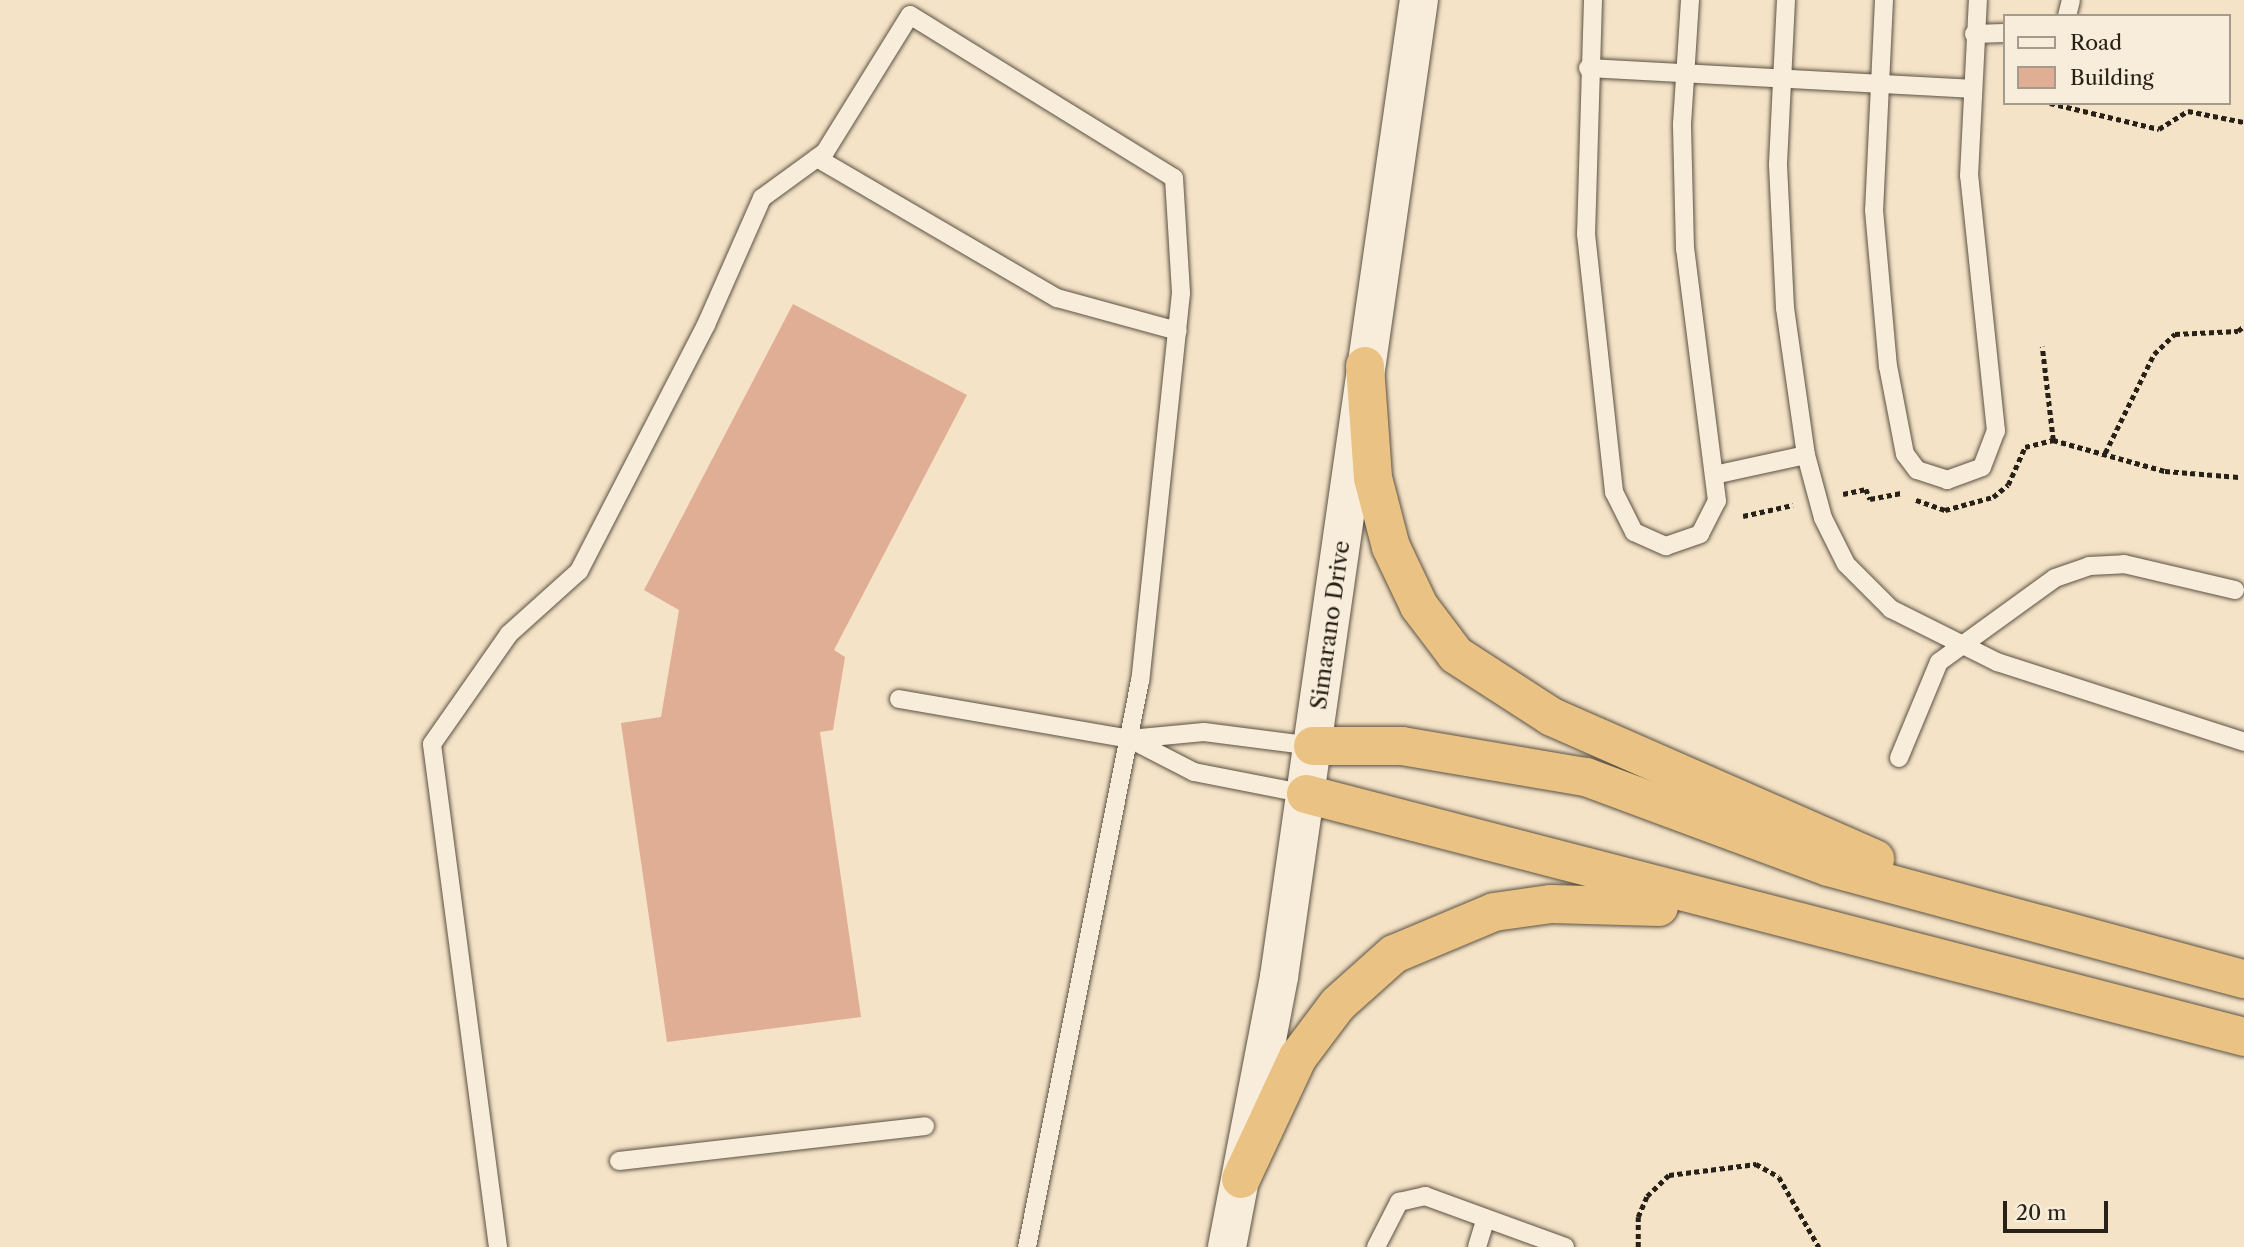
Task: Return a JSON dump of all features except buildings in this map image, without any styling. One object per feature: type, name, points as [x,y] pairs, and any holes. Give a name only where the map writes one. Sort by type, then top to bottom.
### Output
[{"type":"highway","points":[[1365,366],[1373,478],[1391,547],[1431,624],[1472,668],[1586,734],[2015,919]]},
{"type":"highway","points":[[1313,746],[1402,746],[1576,775],[1828,867],[2244,979]]},
{"type":"highway","points":[[1306,794],[1769,918],[2244,1037]]},
{"type":"highway","points":[[1241,1180],[1281,1087],[1324,1020],[1380,964],[1423,937],[1475,916],[1551,904],[1769,918]]},
{"type":"street","name":"Simarano Drive","points":[[1227,1247],[1241,1180],[1306,794],[1419,0]]},
{"type":"lane","points":[[1593,0],[1588,68],[1586,234],[1616,502],[1640,537],[1657,545],[1683,543],[1712,519],[1714,475],[1688,292],[1684,74],[1690,0]]},
{"type":"lane","points":[[1786,0],[1780,78],[1781,260],[1806,455],[1828,532],[1859,581],[1891,608],[1959,644],[2042,680],[2244,742]]},
{"type":"lane","points":[[1884,0],[1876,84],[1876,249],[1895,405],[1910,463],[1947,481],[1982,467],[1996,431],[1973,255],[1970,89],[1978,0]]},
{"type":"lane","points":[[498,1247],[432,744],[509,634],[579,571],[706,324],[762,198],[817,158],[910,15],[1174,178],[1178,331],[1130,739],[1027,1247]]},
{"type":"lane","points":[[1974,34],[2002,33]]},
{"type":"lane","points":[[1588,68],[1970,89]]},
{"type":"lane","points":[[817,158],[1057,298],[1178,331]]},
{"type":"lane","points":[[1714,475],[1806,455]]},
{"type":"lane","points":[[1899,758],[1931,673],[1959,644],[2041,586],[2089,566],[2124,564],[2235,590]]},
{"type":"lane","points":[[899,699],[1130,739],[1204,732],[1313,746]]},
{"type":"lane","points":[[1130,739],[1194,772],[1306,794]]},
{"type":"lane","points":[[619,1161],[925,1126]]},
{"type":"lane","points":[[1376,1247],[1399,1202],[1425,1196],[1565,1247]]},
{"type":"lane","points":[[1476,1247],[1486,1218]]},
{"type":"path","points":[[2058,105],[2159,129],[2188,111],[2244,122]]},
{"type":"path","points":[[2105,453],[2154,354],[2175,334],[2238,331],[2244,326]]},
{"type":"path","points":[[2053,440],[2165,471],[2239,477]]},
{"type":"path","points":[[1638,1247],[1638,1217],[1647,1196],[1669,1175],[1756,1164],[1779,1177],[1819,1247]]}]
